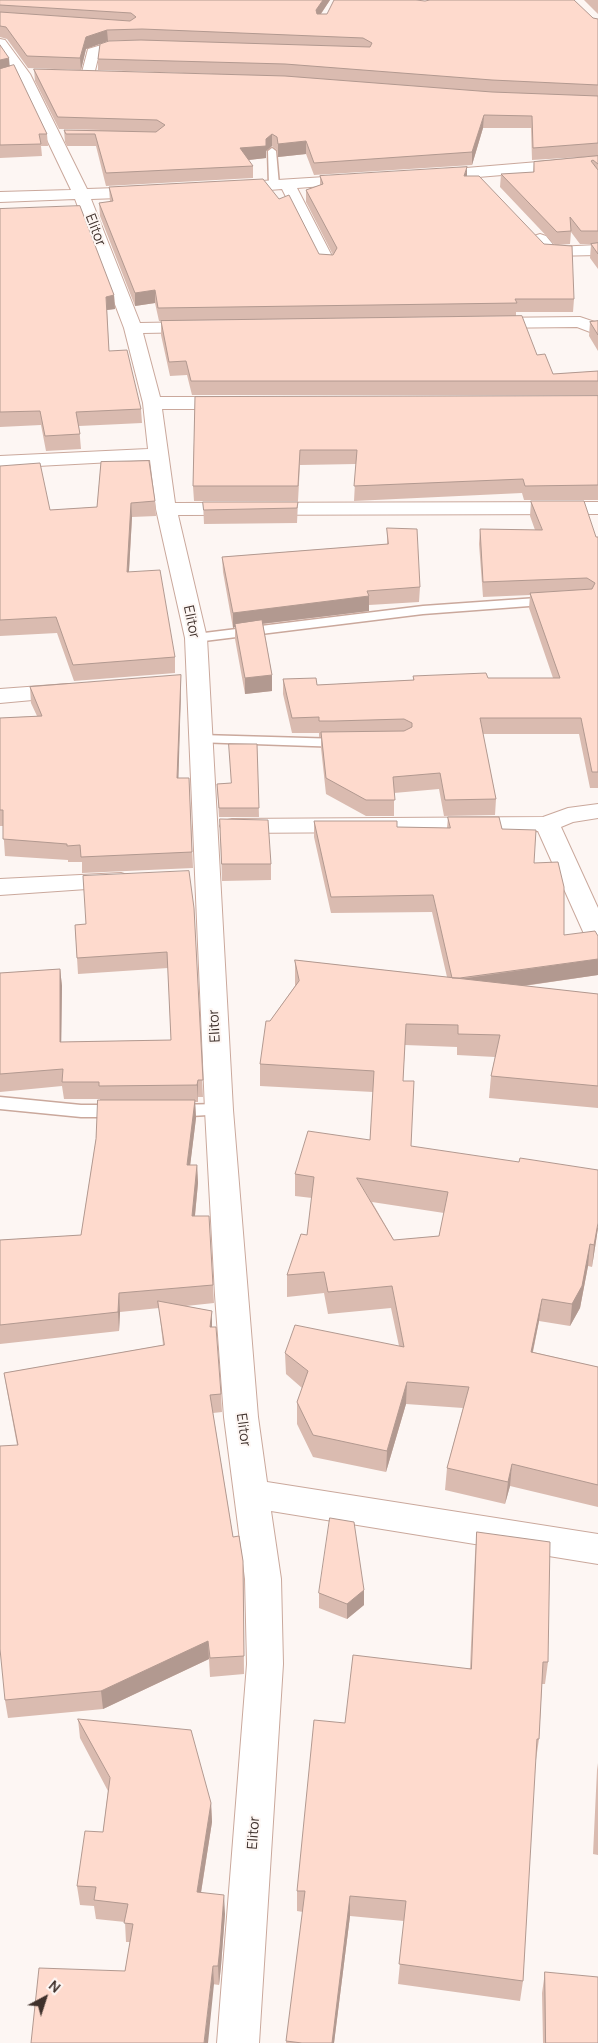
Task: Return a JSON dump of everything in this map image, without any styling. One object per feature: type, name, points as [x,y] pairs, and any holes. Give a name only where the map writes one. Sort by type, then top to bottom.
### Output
[{"type":"street","name":"Elitor","points":[[0,44],[25,73],[62,135],[81,194],[133,328],[152,404],[157,454],[166,509],[196,638],[188,681],[201,739],[206,826],[198,877],[219,1110],[241,1416],[263,1579],[265,1664],[238,2043]]},
{"type":"street","points":[[69,76],[93,76],[93,52],[100,48],[151,46]]},
{"type":"street","points":[[416,177],[598,162]]},
{"type":"street","points":[[476,173],[490,187]]},
{"type":"street","points":[[216,188],[376,179]]},
{"type":"street","points":[[281,185],[327,262]]},
{"type":"street","points":[[0,197],[168,191]]},
{"type":"street","points":[[530,230],[550,251],[598,250]]},
{"type":"street","points":[[470,323],[580,322],[598,330]]},
{"type":"street","points":[[133,328],[212,327]]},
{"type":"street","points":[[152,404],[249,402]]},
{"type":"street","points":[[0,462],[157,454]]},
{"type":"street","points":[[166,509],[598,508]]},
{"type":"street","points":[[0,696],[93,689]]},
{"type":"street","points":[[206,826],[547,824],[568,815],[598,811]]},
{"type":"street","points":[[547,824],[598,936]]},
{"type":"street","points":[[0,887],[149,880]]},
{"type":"street","points":[[253,1494],[598,1549]]},
{"type":"lane","points":[[272,151],[281,185]]},
{"type":"lane","points":[[196,638],[423,610],[567,600]]},
{"type":"lane","points":[[201,739],[354,743]]},
{"type":"lane","points":[[0,1103],[82,1111],[133,1111]]},
{"type":"lane","points":[[162,1111],[219,1110]]},
{"type":"building","points":[[0,0],[323,0],[316,10],[317,14],[327,14],[334,0],[574,0],[593,18],[598,19],[598,85],[492,80],[285,64],[98,59],[100,44],[109,41],[141,40],[370,47],[372,43],[363,38],[142,29],[107,30],[86,37],[80,58],[27,56],[6,27],[0,26],[0,12],[130,21],[136,17],[131,13],[0,5]]},
{"type":"building","points":[[0,45],[9,58],[0,60]]},
{"type":"building","points":[[14,65],[47,134],[39,134],[41,144],[0,145],[0,69]]},
{"type":"building","points":[[34,69],[285,76],[492,92],[598,96],[598,143],[533,148],[532,116],[484,115],[472,152],[314,163],[306,141],[278,144],[277,137],[272,134],[266,139],[266,146],[240,148],[253,166],[106,173],[95,134],[66,134],[64,130],[156,132],[165,125],[157,120],[58,117]]},
{"type":"building","points":[[598,156],[598,164],[593,160],[591,161],[598,170],[598,231],[581,231],[570,217],[571,231],[557,232],[501,174],[534,172],[534,162]]},
{"type":"building","points":[[467,167],[464,176],[479,176],[544,244],[572,246],[574,299],[515,299],[517,303],[158,308],[155,290],[135,293],[99,203],[113,201],[109,187],[263,179],[279,199],[289,195],[319,254],[333,255],[337,248],[306,190],[323,184],[320,176]]},
{"type":"building","points":[[80,206],[114,295],[106,297],[109,351],[127,350],[141,409],[76,412],[80,434],[45,436],[40,411],[0,412],[0,209]]},
{"type":"building","points":[[598,243],[598,254],[591,244]]},
{"type":"building","points":[[522,316],[537,355],[545,354],[553,374],[598,371],[598,381],[191,381],[186,361],[169,362],[161,321]]},
{"type":"building","points":[[598,321],[598,335],[590,322]]},
{"type":"building","points":[[598,396],[598,485],[525,486],[523,479],[354,486],[357,450],[300,450],[298,486],[193,486],[195,397]]},
{"type":"building","points":[[149,461],[155,501],[131,503],[127,572],[160,570],[175,657],[73,665],[56,617],[0,620],[0,466],[40,463],[50,510],[97,507],[101,462]]},
{"type":"building","points":[[531,501],[584,501],[596,537],[598,537],[598,772],[592,772],[581,718],[480,718],[496,799],[445,800],[440,773],[393,777],[395,800],[366,800],[326,778],[321,732],[404,731],[412,727],[412,723],[404,719],[319,721],[319,717],[292,718],[283,679],[316,678],[317,685],[414,680],[413,676],[486,673],[488,678],[560,678],[530,593],[592,589],[595,583],[587,578],[483,582],[480,529],[542,530]]},
{"type":"building","points":[[203,502],[298,502],[297,508],[204,510]]},
{"type":"building","points":[[387,528],[417,529],[420,587],[367,591],[369,596],[233,613],[222,557],[388,544]]},
{"type":"building","points":[[262,620],[272,675],[245,678],[235,624]]},
{"type":"building","points":[[181,675],[177,778],[189,778],[192,852],[81,857],[80,845],[67,846],[67,844],[3,839],[3,810],[0,810],[0,718],[42,716],[30,687]]},
{"type":"building","points":[[229,744],[257,744],[259,808],[219,808],[217,784],[231,783]]},
{"type":"building","points":[[448,817],[499,817],[502,829],[536,830],[534,863],[558,862],[564,887],[564,935],[595,931],[598,936],[598,959],[452,978],[433,895],[331,897],[314,821],[397,821],[397,827],[450,828]]},
{"type":"building","points":[[220,819],[268,820],[271,864],[222,864]]},
{"type":"building","points":[[189,871],[194,908],[203,1080],[198,1080],[197,1085],[99,1086],[99,1082],[62,1082],[63,1069],[0,1074],[0,973],[60,969],[60,1042],[171,1040],[167,952],[77,958],[75,925],[86,924],[83,876]]},
{"type":"building","points":[[295,960],[598,994],[598,1086],[491,1076],[500,1035],[458,1034],[458,1025],[406,1024],[403,1081],[414,1081],[411,1146],[519,1162],[520,1158],[598,1170],[598,1223],[594,1245],[590,1244],[582,1286],[572,1304],[542,1299],[531,1352],[598,1367],[598,1485],[512,1464],[508,1482],[447,1468],[469,1387],[407,1382],[387,1451],[313,1435],[297,1402],[308,1371],[285,1353],[295,1325],[404,1347],[392,1286],[328,1292],[324,1272],[287,1275],[301,1234],[307,1235],[314,1177],[295,1174],[308,1131],[370,1140],[374,1071],[260,1064],[266,1021],[270,1021],[299,981]],"holes":[[[357,1178],[448,1192],[439,1236],[394,1240]]]},
{"type":"building","points":[[98,1100],[195,1100],[187,1165],[197,1165],[192,1216],[209,1216],[213,1285],[119,1293],[118,1312],[0,1325],[0,1240],[81,1235],[96,1139]]},
{"type":"building","points":[[158,1301],[212,1311],[210,1327],[216,1327],[221,1394],[210,1395],[233,1537],[239,1536],[243,1561],[244,1656],[210,1658],[208,1641],[101,1691],[5,1700],[0,1649],[0,1446],[18,1445],[4,1373],[164,1345]]},
{"type":"building","points":[[330,1518],[354,1522],[364,1590],[347,1604],[319,1593]]},
{"type":"building","points":[[477,1532],[550,1542],[548,1662],[543,1662],[523,1981],[399,1964],[406,1901],[350,1896],[332,2043],[286,2041],[305,1891],[297,1891],[314,1720],[345,1723],[353,1655],[471,1669]]},
{"type":"building","points":[[78,1719],[191,1730],[211,1803],[197,1892],[224,1895],[218,1966],[213,1966],[204,2043],[31,2043],[39,1968],[125,1971],[133,1924],[124,1923],[128,1904],[94,1900],[96,1887],[77,1886],[85,1831],[103,1832],[110,1778]]},
{"type":"building","points":[[545,1972],[598,1977],[598,2043],[546,2043]]}]
